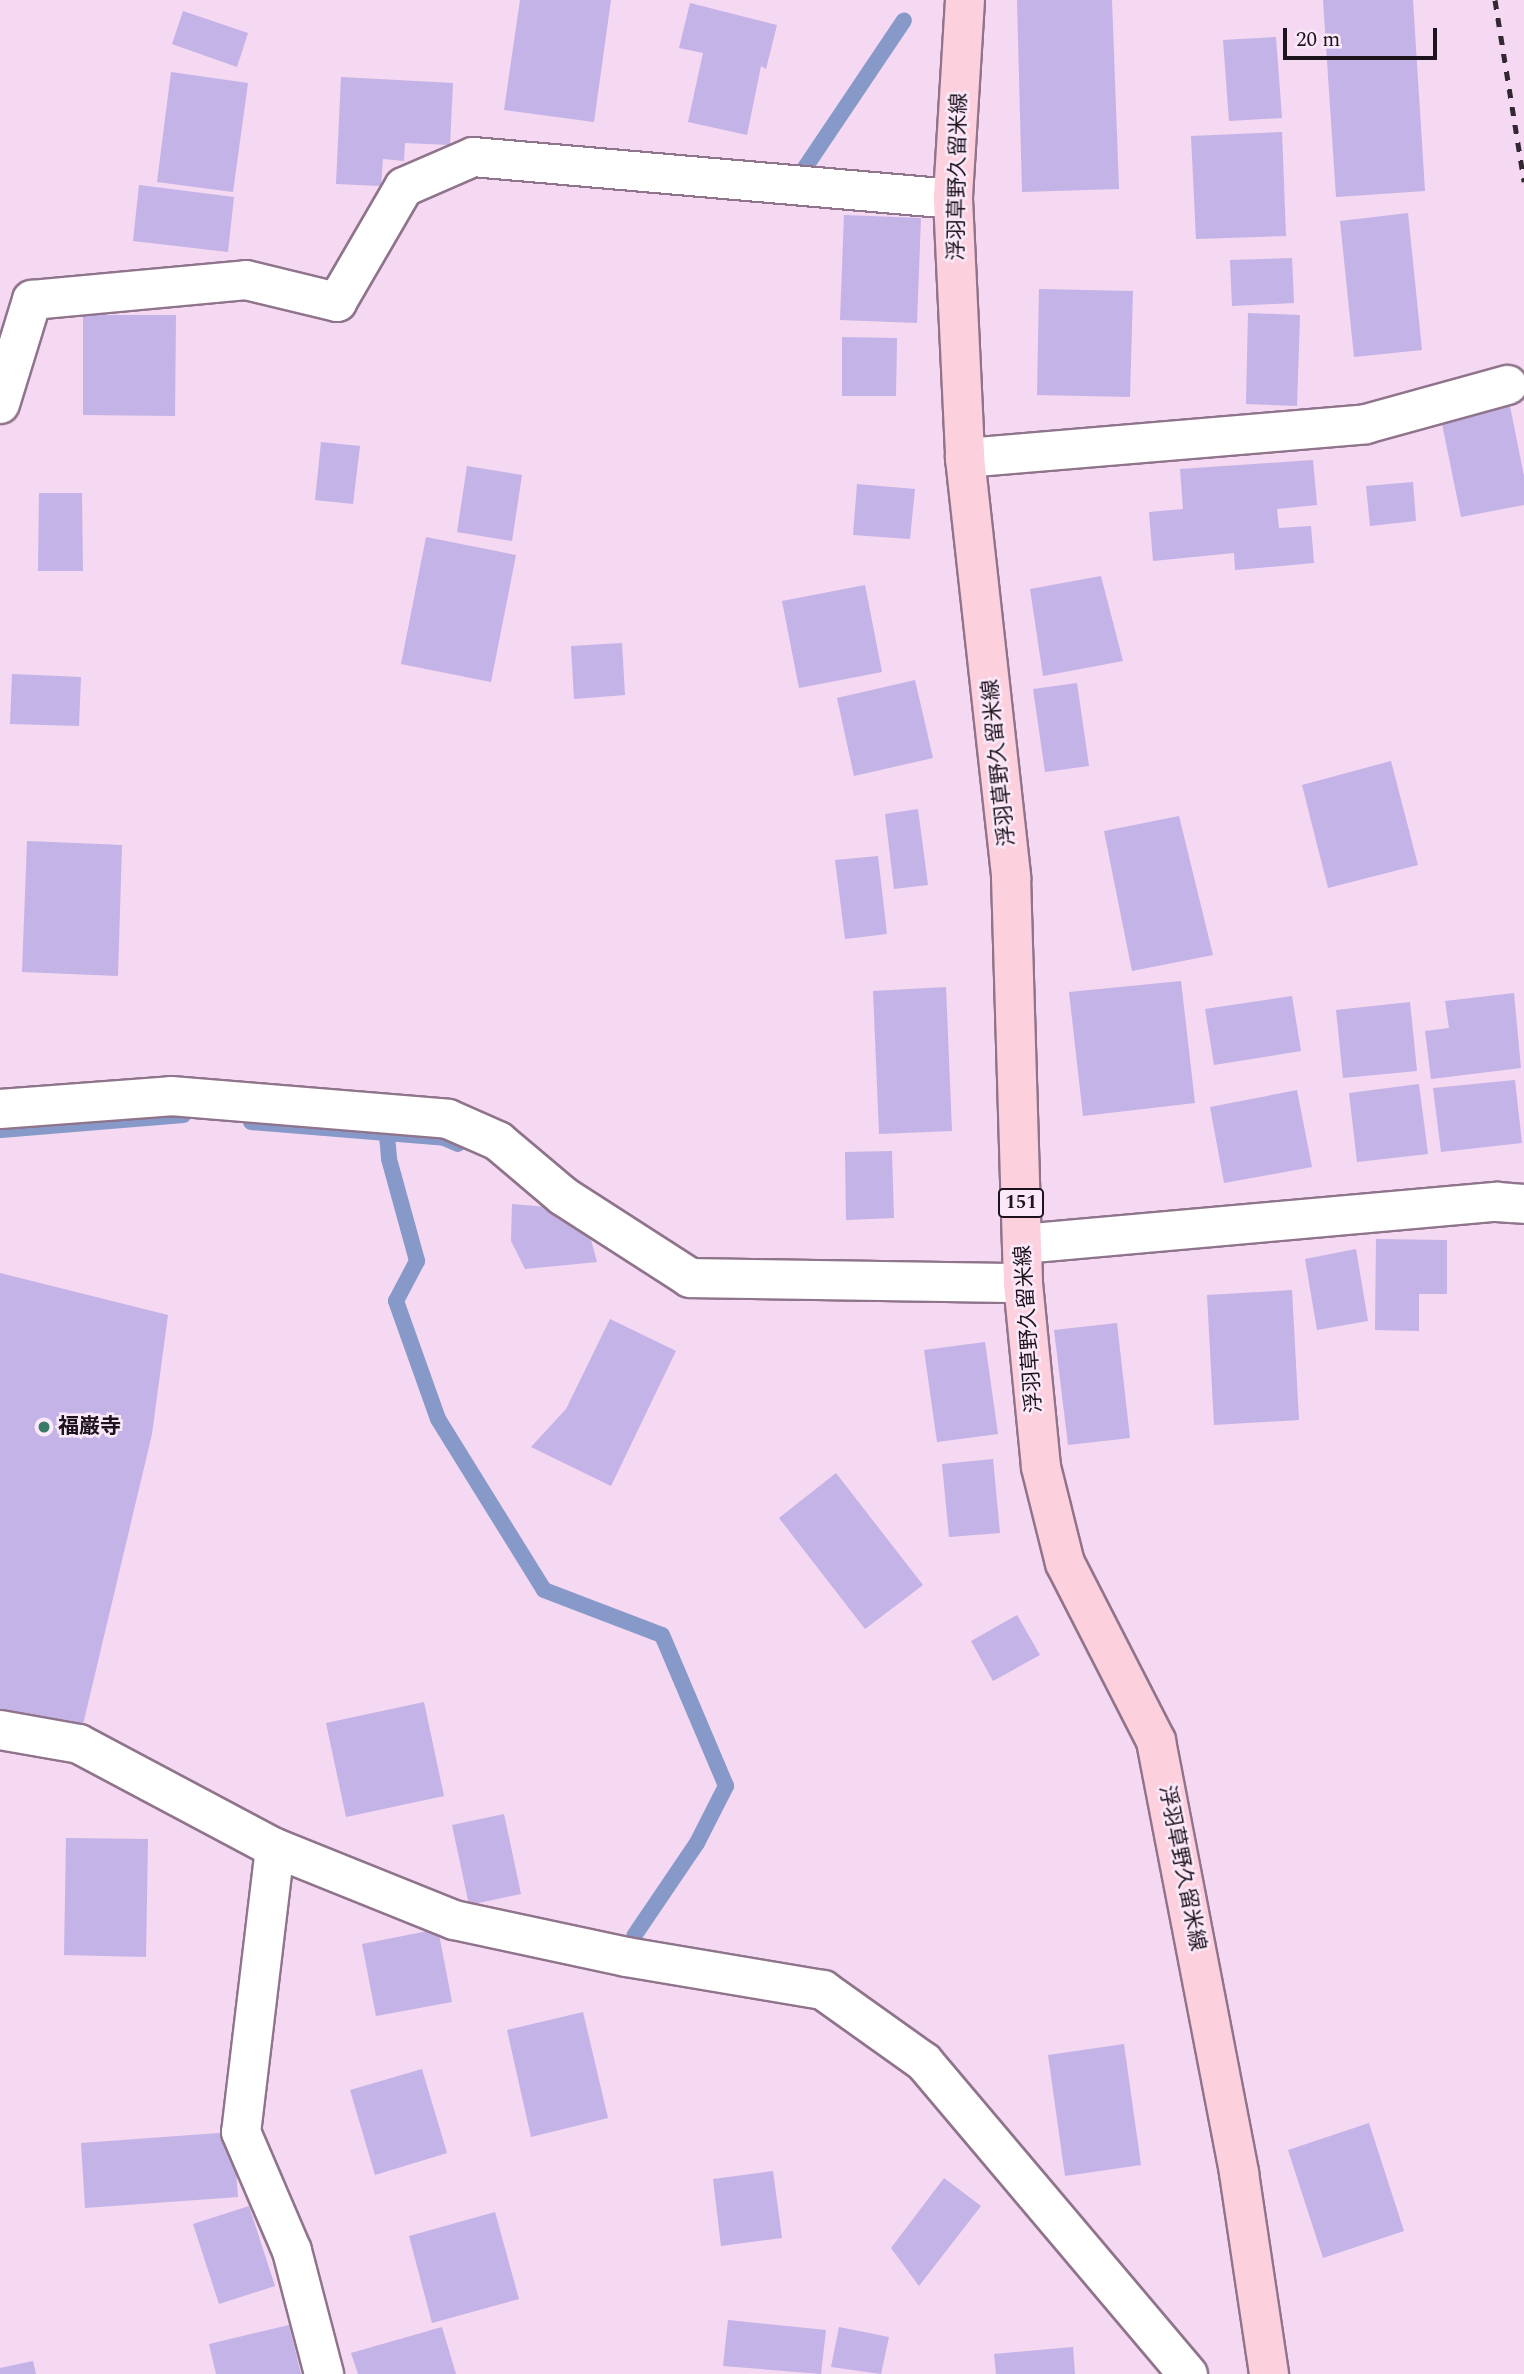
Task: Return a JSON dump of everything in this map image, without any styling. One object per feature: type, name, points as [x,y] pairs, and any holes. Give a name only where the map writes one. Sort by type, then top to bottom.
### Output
[{"type":"main road","name":"浮羽草野久留米線","points":[[965,0],[953,199],[965,458],[1011,877],[1023,1283],[1041,1467],[1065,1563],[1156,1741],[1240,2173],[1269,2374]]},
{"type":"street","points":[[0,404],[32,300],[246,280],[337,302],[404,187],[473,157],[953,199]]},
{"type":"street","points":[[965,458],[1366,424],[1508,385]]},
{"type":"street","points":[[3,1100],[171,1096],[448,1119],[498,1141],[563,1196],[690,1278],[1023,1283]]},
{"type":"street","points":[[1022,1244],[1497,1202],[1524,1204]]},
{"type":"street","points":[[0,1730],[79,1744],[275,1848],[454,1920],[626,1957],[823,1990],[924,2062],[1188,2374]]},
{"type":"street","points":[[275,1848],[242,2132],[292,2251],[324,2374]]},
{"type":"building","points":[[520,0],[611,0],[594,122],[504,110]]},
{"type":"building","points":[[1017,0],[1112,0],[1119,189],[1022,192]]},
{"type":"building","points":[[1323,0],[1413,0],[1425,191],[1336,197]]},
{"type":"building","points":[[690,3],[777,25],[766,69],[761,66],[747,135],[688,122],[703,53],[679,48]]},
{"type":"building","points":[[183,11],[248,33],[237,67],[172,44]]},
{"type":"building","points":[[1276,37],[1282,118],[1229,121],[1223,40]]},
{"type":"building","points":[[171,72],[248,83],[233,192],[157,182]]},
{"type":"building","points":[[341,77],[453,83],[450,145],[405,143],[404,161],[383,159],[381,186],[336,184]]},
{"type":"building","points":[[1282,132],[1286,236],[1196,239],[1191,136]]},
{"type":"building","points":[[139,185],[234,197],[228,252],[133,241]]},
{"type":"building","points":[[1408,213],[1422,350],[1354,357],[1340,221]]},
{"type":"building","points":[[844,215],[921,218],[917,323],[840,320]]},
{"type":"building","points":[[1292,258],[1294,303],[1232,306],[1230,260]]},
{"type":"building","points":[[1039,289],[1133,291],[1130,397],[1037,395]]},
{"type":"building","points":[[1248,313],[1300,315],[1297,406],[1246,404]]},
{"type":"building","points":[[83,315],[176,315],[175,416],[83,415]]},
{"type":"building","points":[[842,337],[897,338],[896,396],[842,396]]},
{"type":"building","points":[[1510,406],[1524,476],[1524,505],[1461,517],[1441,419]]},
{"type":"building","points":[[321,442],[360,446],[353,504],[315,500]]},
{"type":"building","points":[[1313,460],[1317,505],[1277,509],[1279,528],[1311,526],[1314,563],[1235,570],[1234,553],[1153,561],[1149,512],[1183,509],[1180,469]]},
{"type":"building","points":[[467,466],[522,475],[512,541],[457,532]]},
{"type":"building","points":[[1413,482],[1416,521],[1370,526],[1366,486]]},
{"type":"building","points":[[857,484],[915,489],[910,539],[853,535]]},
{"type":"building","points":[[39,493],[82,493],[83,571],[38,571]]},
{"type":"building","points":[[426,537],[516,555],[491,682],[401,664]]},
{"type":"building","points":[[1101,576],[1123,661],[1043,676],[1030,589]]},
{"type":"building","points":[[865,585],[882,672],[799,688],[782,601]]},
{"type":"building","points":[[622,643],[625,695],[574,699],[571,646]]},
{"type":"building","points":[[12,674],[81,677],[79,726],[10,724]]},
{"type":"building","points":[[915,680],[933,758],[854,776],[837,698]]},
{"type":"building","points":[[1077,683],[1089,766],[1045,772],[1033,689]]},
{"type":"building","points":[[1391,761],[1418,865],[1328,888],[1302,785]]},
{"type":"building","points":[[918,809],[928,885],[894,889],[885,814]]},
{"type":"building","points":[[1179,816],[1213,955],[1132,971],[1104,831]]},
{"type":"building","points":[[27,841],[122,845],[118,976],[22,972]]},
{"type":"building","points":[[878,856],[887,934],[845,939],[835,860]]},
{"type":"building","points":[[1181,981],[1195,1103],[1083,1116],[1069,992]]},
{"type":"building","points":[[946,987],[952,1131],[879,1134],[873,991]]},
{"type":"building","points":[[1514,993],[1521,1068],[1431,1079],[1425,1031],[1449,1028],[1445,1001]]},
{"type":"building","points":[[1292,996],[1301,1051],[1214,1065],[1205,1009]]},
{"type":"building","points":[[1410,1002],[1417,1071],[1343,1078],[1336,1010]]},
{"type":"building","points":[[1515,1080],[1522,1143],[1441,1152],[1433,1088]]},
{"type":"building","points":[[1419,1084],[1428,1154],[1357,1162],[1349,1093]]},
{"type":"building","points":[[1297,1090],[1312,1167],[1224,1183],[1210,1107]]},
{"type":"building","points":[[892,1151],[894,1218],[846,1220],[845,1152]]},
{"type":"building","points":[[512,1204],[583,1210],[597,1262],[525,1269],[511,1241]]},
{"type":"building","points":[[1376,1239],[1447,1240],[1447,1294],[1419,1294],[1419,1331],[1375,1330]]},
{"type":"building","points":[[1356,1249],[1368,1321],[1317,1330],[1305,1259]]},
{"type":"building","name":"福巌寺","points":[[0,1273],[168,1315],[152,1434],[81,1733],[0,1719]]},
{"type":"building","points":[[1292,1290],[1299,1420],[1214,1425],[1207,1295]]},
{"type":"building","points":[[610,1319],[676,1351],[611,1486],[531,1447],[566,1409]]},
{"type":"building","points":[[1117,1323],[1130,1438],[1068,1445],[1054,1330]]},
{"type":"building","points":[[985,1342],[998,1434],[937,1442],[924,1350]]},
{"type":"building","points":[[993,1459],[1000,1533],[949,1537],[942,1464]]},
{"type":"building","points":[[836,1473],[923,1585],[865,1629],[779,1518]]},
{"type":"building","points":[[1017,1615],[1040,1655],[993,1681],[971,1641]]},
{"type":"building","points":[[424,1702],[444,1796],[346,1817],[326,1723]]},
{"type":"building","points":[[504,1814],[521,1894],[469,1905],[452,1825]]},
{"type":"building","points":[[66,1838],[148,1839],[146,1957],[64,1955]]},
{"type":"building","points":[[438,1929],[452,2002],[376,2016],[362,1944]]},
{"type":"building","points":[[583,2012],[608,2118],[531,2137],[507,2030]]},
{"type":"building","points":[[1124,2044],[1141,2165],[1065,2176],[1048,2055]]},
{"type":"building","points":[[422,2069],[447,2153],[375,2175],[350,2090]]},
{"type":"building","points":[[1369,2123],[1404,2231],[1323,2258],[1288,2150]]},
{"type":"building","points":[[233,2132],[238,2197],[85,2208],[81,2143]]},
{"type":"building","points":[[773,2171],[782,2238],[721,2246],[713,2179]]},
{"type":"building","points":[[944,2178],[981,2206],[919,2286],[891,2248]]},
{"type":"building","points":[[249,2206],[275,2286],[219,2304],[193,2224]]},
{"type":"building","points":[[495,2212],[519,2299],[432,2323],[409,2236]]},
{"type":"building","points":[[728,2320],[826,2330],[821,2374],[723,2366]]},
{"type":"building","points":[[289,2325],[301,2374],[216,2374],[209,2344]]},
{"type":"building","points":[[442,2327],[456,2374],[358,2374],[351,2353]]},
{"type":"building","points":[[839,2327],[889,2337],[881,2374],[831,2367]]},
{"type":"building","points":[[1073,2347],[1075,2374],[996,2374],[994,2354]]},
{"type":"building","points":[[33,2361],[36,2374],[0,2374],[0,2368]]},
{"type":"waterway","points":[[794,184],[904,20]]},
{"type":"waterway","points":[[1,1130],[183,1115]]},
{"type":"waterway","points":[[251,1122],[444,1138],[458,1144]]},
{"type":"waterway","points":[[387,1135],[389,1159],[417,1261],[396,1301],[438,1419],[544,1590],[662,1635],[726,1786],[697,1843],[634,1936]]},
{"type":"railway","points":[[1495,0],[1524,182]]},
{"type":"place","name":"福巌寺","points":[[44,1427]]}]
